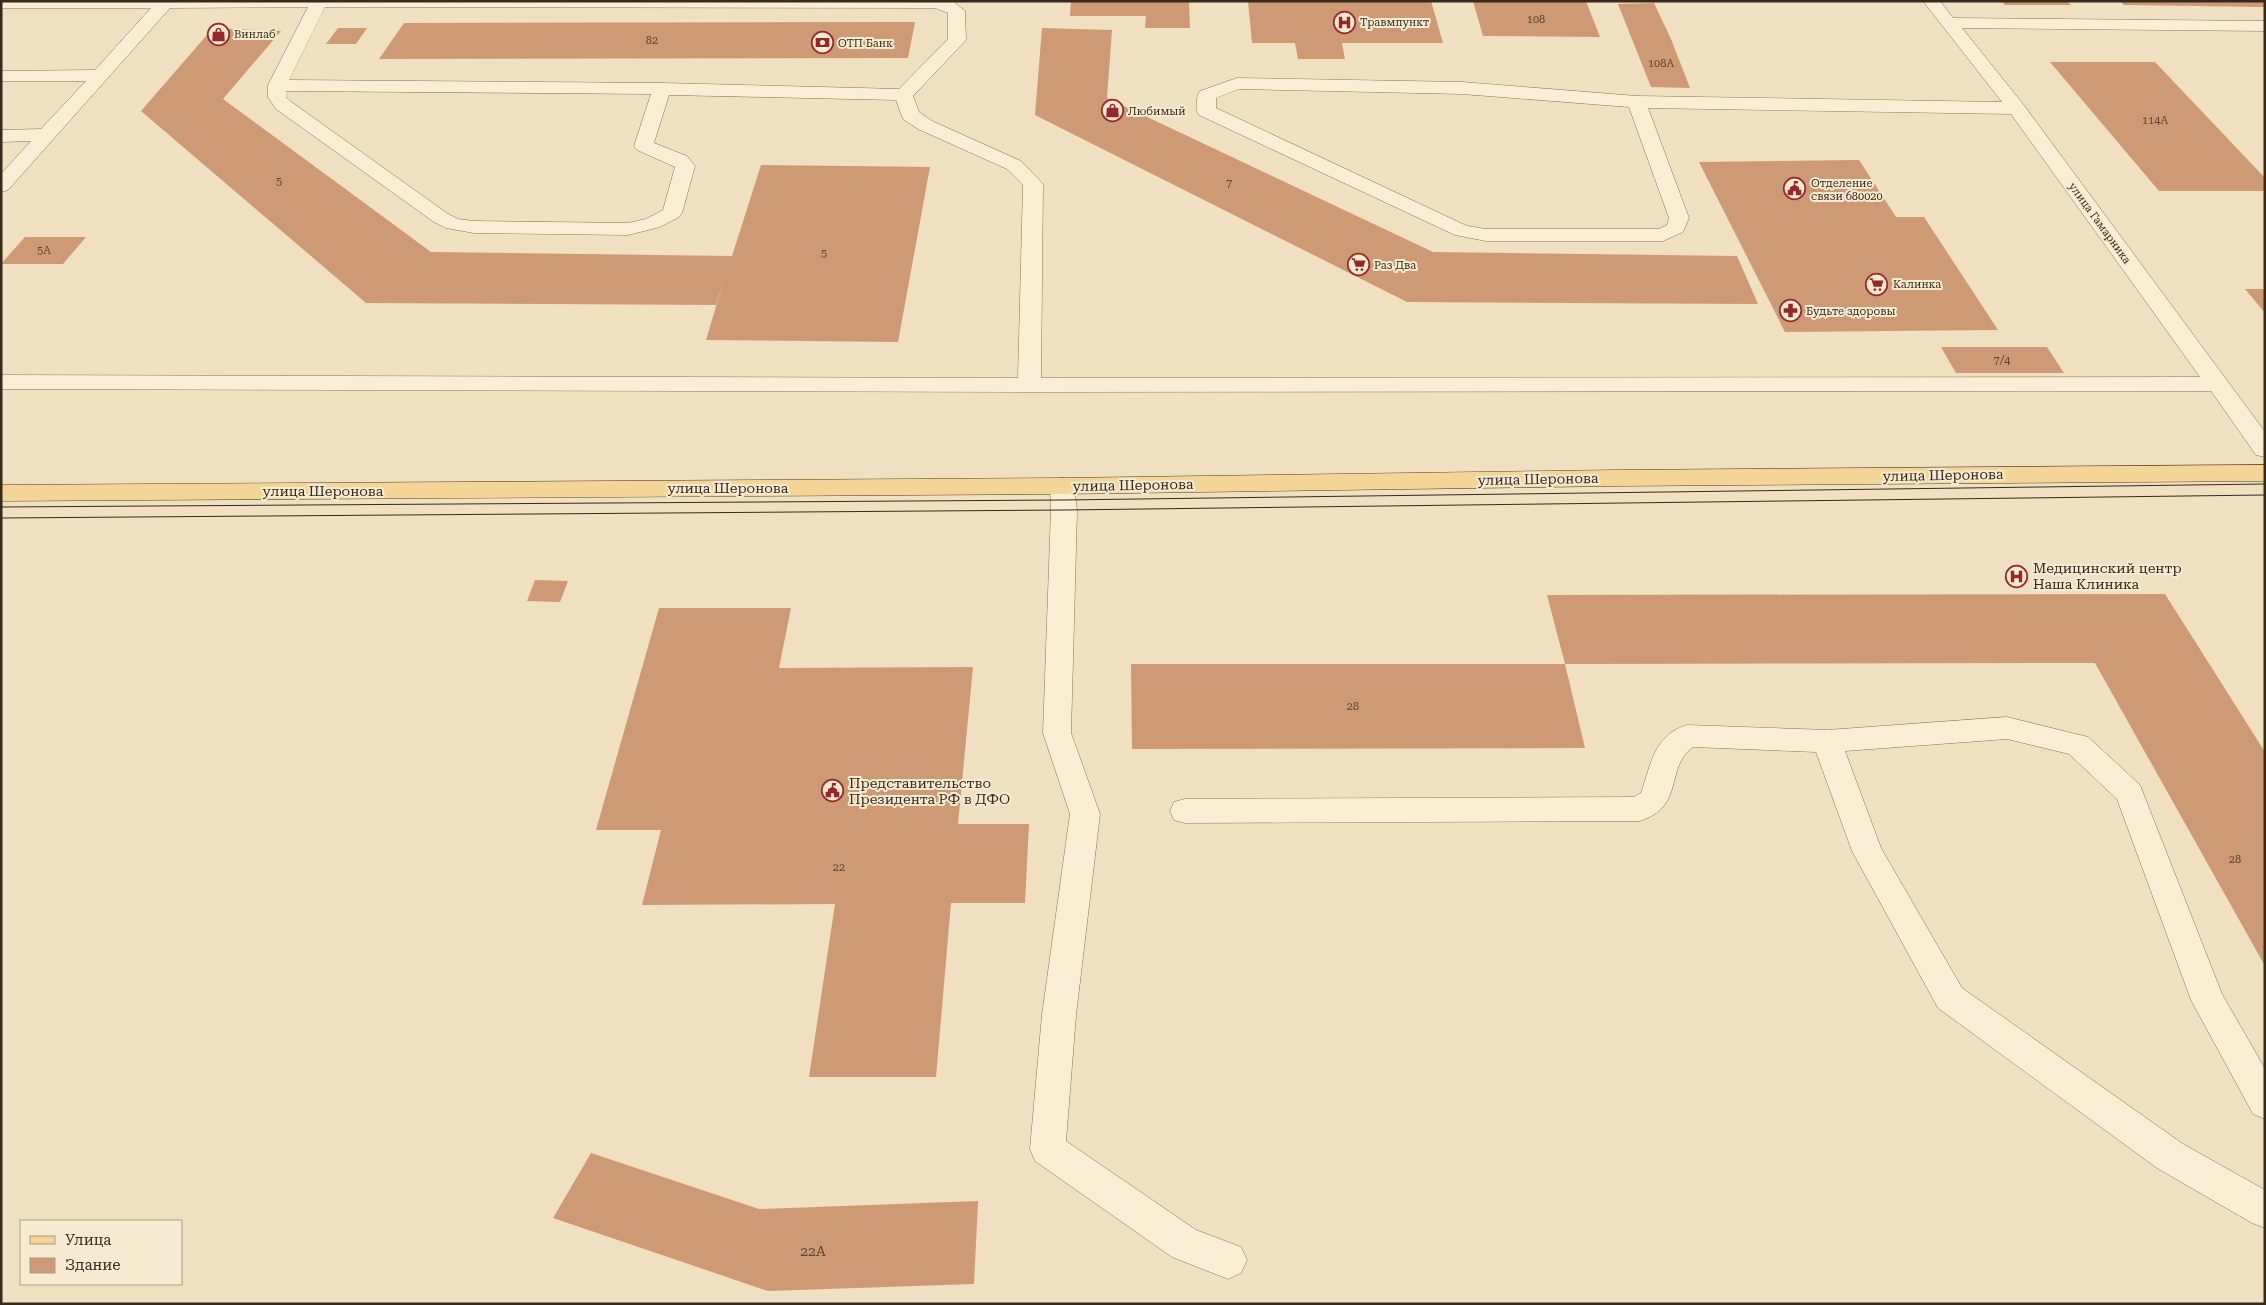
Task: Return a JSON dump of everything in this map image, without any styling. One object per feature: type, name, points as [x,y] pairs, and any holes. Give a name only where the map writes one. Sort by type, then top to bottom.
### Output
[{"type":"main road","name":"улица Шеронова","points":[[1,493],[1062,486],[1646,478],[2265,473]]},
{"type":"street","name":"улица Гамарника","points":[[1931,1],[2016,108],[2265,448]]},
{"type":"street","points":[[319,2],[277,84],[277,97],[283,105],[441,218],[453,224],[474,227],[628,229],[653,223],[672,213],[685,166],[680,160],[644,146],[662,89]]},
{"type":"street","points":[[1,3],[935,4],[948,6],[956,11],[957,40],[904,95],[662,89],[277,84]]},
{"type":"street","points":[[1,186],[165,3]]},
{"type":"street","points":[[1949,23],[2265,26]]},
{"type":"street","points":[[1,76],[100,75]]},
{"type":"street","points":[[1637,102],[1679,218],[1676,228],[1663,236],[1486,235],[1462,231],[1206,111],[1207,95],[1237,83],[1462,88],[1637,102],[2016,108]]},
{"type":"street","points":[[904,95],[910,115],[925,126],[1014,165],[1033,184],[1028,385]]},
{"type":"street","points":[[1,136],[46,135]]},
{"type":"street","points":[[1,382],[1028,385],[2219,384]]},
{"type":"street","points":[[1062,486],[1064,510],[1056,733],[1085,814],[1059,1015],[1048,1149],[1186,1244],[1228,1260]]},
{"type":"street","points":[[1185,811],[1640,809],[1652,800],[1672,747],[1688,736],[1828,741],[2007,728],[2078,745],[2129,792],[2208,1000],[2265,1103]]},
{"type":"street","points":[[1828,741],[1867,851],[1950,998],[2170,1156],[2265,1210]]},
{"type":"building","points":[[1071,1],[1189,1],[1190,28],[1145,28],[1146,16],[1070,16]]},
{"type":"building","name":"Травмпункт","points":[[1248,1],[1431,1],[1443,43],[1342,43],[1345,59],[1298,59],[1295,43],[1252,43]]},
{"type":"building","points":[[1473,1],[1586,1],[1600,37],[1483,36]]},
{"type":"building","points":[[2002,1],[2067,1],[2071,5],[2005,5]]},
{"type":"building","points":[[2120,1],[2265,1],[2265,7],[2124,5]]},
{"type":"building","points":[[1654,3],[1671,39],[1690,88],[1651,87],[1618,4]]},
{"type":"building","points":[[915,22],[908,58],[379,59],[404,23]]},
{"type":"building","points":[[213,28],[281,31],[223,99],[431,252],[732,256],[761,165],[930,167],[898,342],[706,340],[726,273],[716,305],[366,303],[141,111]]},
{"type":"building","points":[[338,28],[367,28],[356,44],[326,44]]},
{"type":"building","points":[[1042,28],[1112,30],[1107,98],[1433,252],[1737,256],[1758,304],[1407,302],[1035,115]]},
{"type":"building","points":[[2050,62],[2155,62],[2265,178],[2265,191],[2159,191]]},
{"type":"building","points":[[1859,160],[1896,217],[1924,217],[1998,330],[1785,332],[1699,162]]},
{"type":"building","points":[[25,237],[86,237],[63,264],[1,264]]},
{"type":"building","points":[[2245,289],[2265,289],[2265,313]]},
{"type":"building","points":[[1941,347],[2047,347],[2064,373],[1956,373]]},
{"type":"building","points":[[535,580],[568,581],[560,602],[527,601]]},
{"type":"building","points":[[2165,594],[2265,752],[2265,966],[2095,663],[1565,664],[1547,595]]},
{"type":"building","points":[[659,608],[791,608],[779,668],[973,667],[958,824],[1029,824],[1025,903],[951,903],[936,1077],[809,1077],[835,904],[642,905],[661,830],[596,830]]},
{"type":"building","points":[[1131,664],[1565,664],[1585,748],[1132,749]]},
{"type":"building","points":[[591,1153],[759,1209],[978,1201],[974,1284],[768,1291],[553,1218]]},
{"type":"tram line","points":[[1,507],[1063,500],[2265,484]]},
{"type":"tram line","points":[[1,518],[1064,510],[2265,495]]},
{"type":"place","name":"Травмпункт","points":[[1344,22]]},
{"type":"place","name":"Винлаб","points":[[218,34]]},
{"type":"place","name":"ОТП Банк","points":[[822,43]]},
{"type":"place","name":"Любимый","points":[[1112,111]]},
{"type":"place","name":"Отделение связи 680020","points":[[1795,189]]},
{"type":"place","name":"Раз Два","points":[[1358,265]]},
{"type":"place","name":"Калинка","points":[[1877,284]]},
{"type":"place","name":"Будьте здоровы","points":[[1790,311]]},
{"type":"place","name":"Медицинский центр Наша Клиника","points":[[2017,576]]},
{"type":"place","name":"Представительство Президента РФ в ДФО","points":[[833,791]]}]
